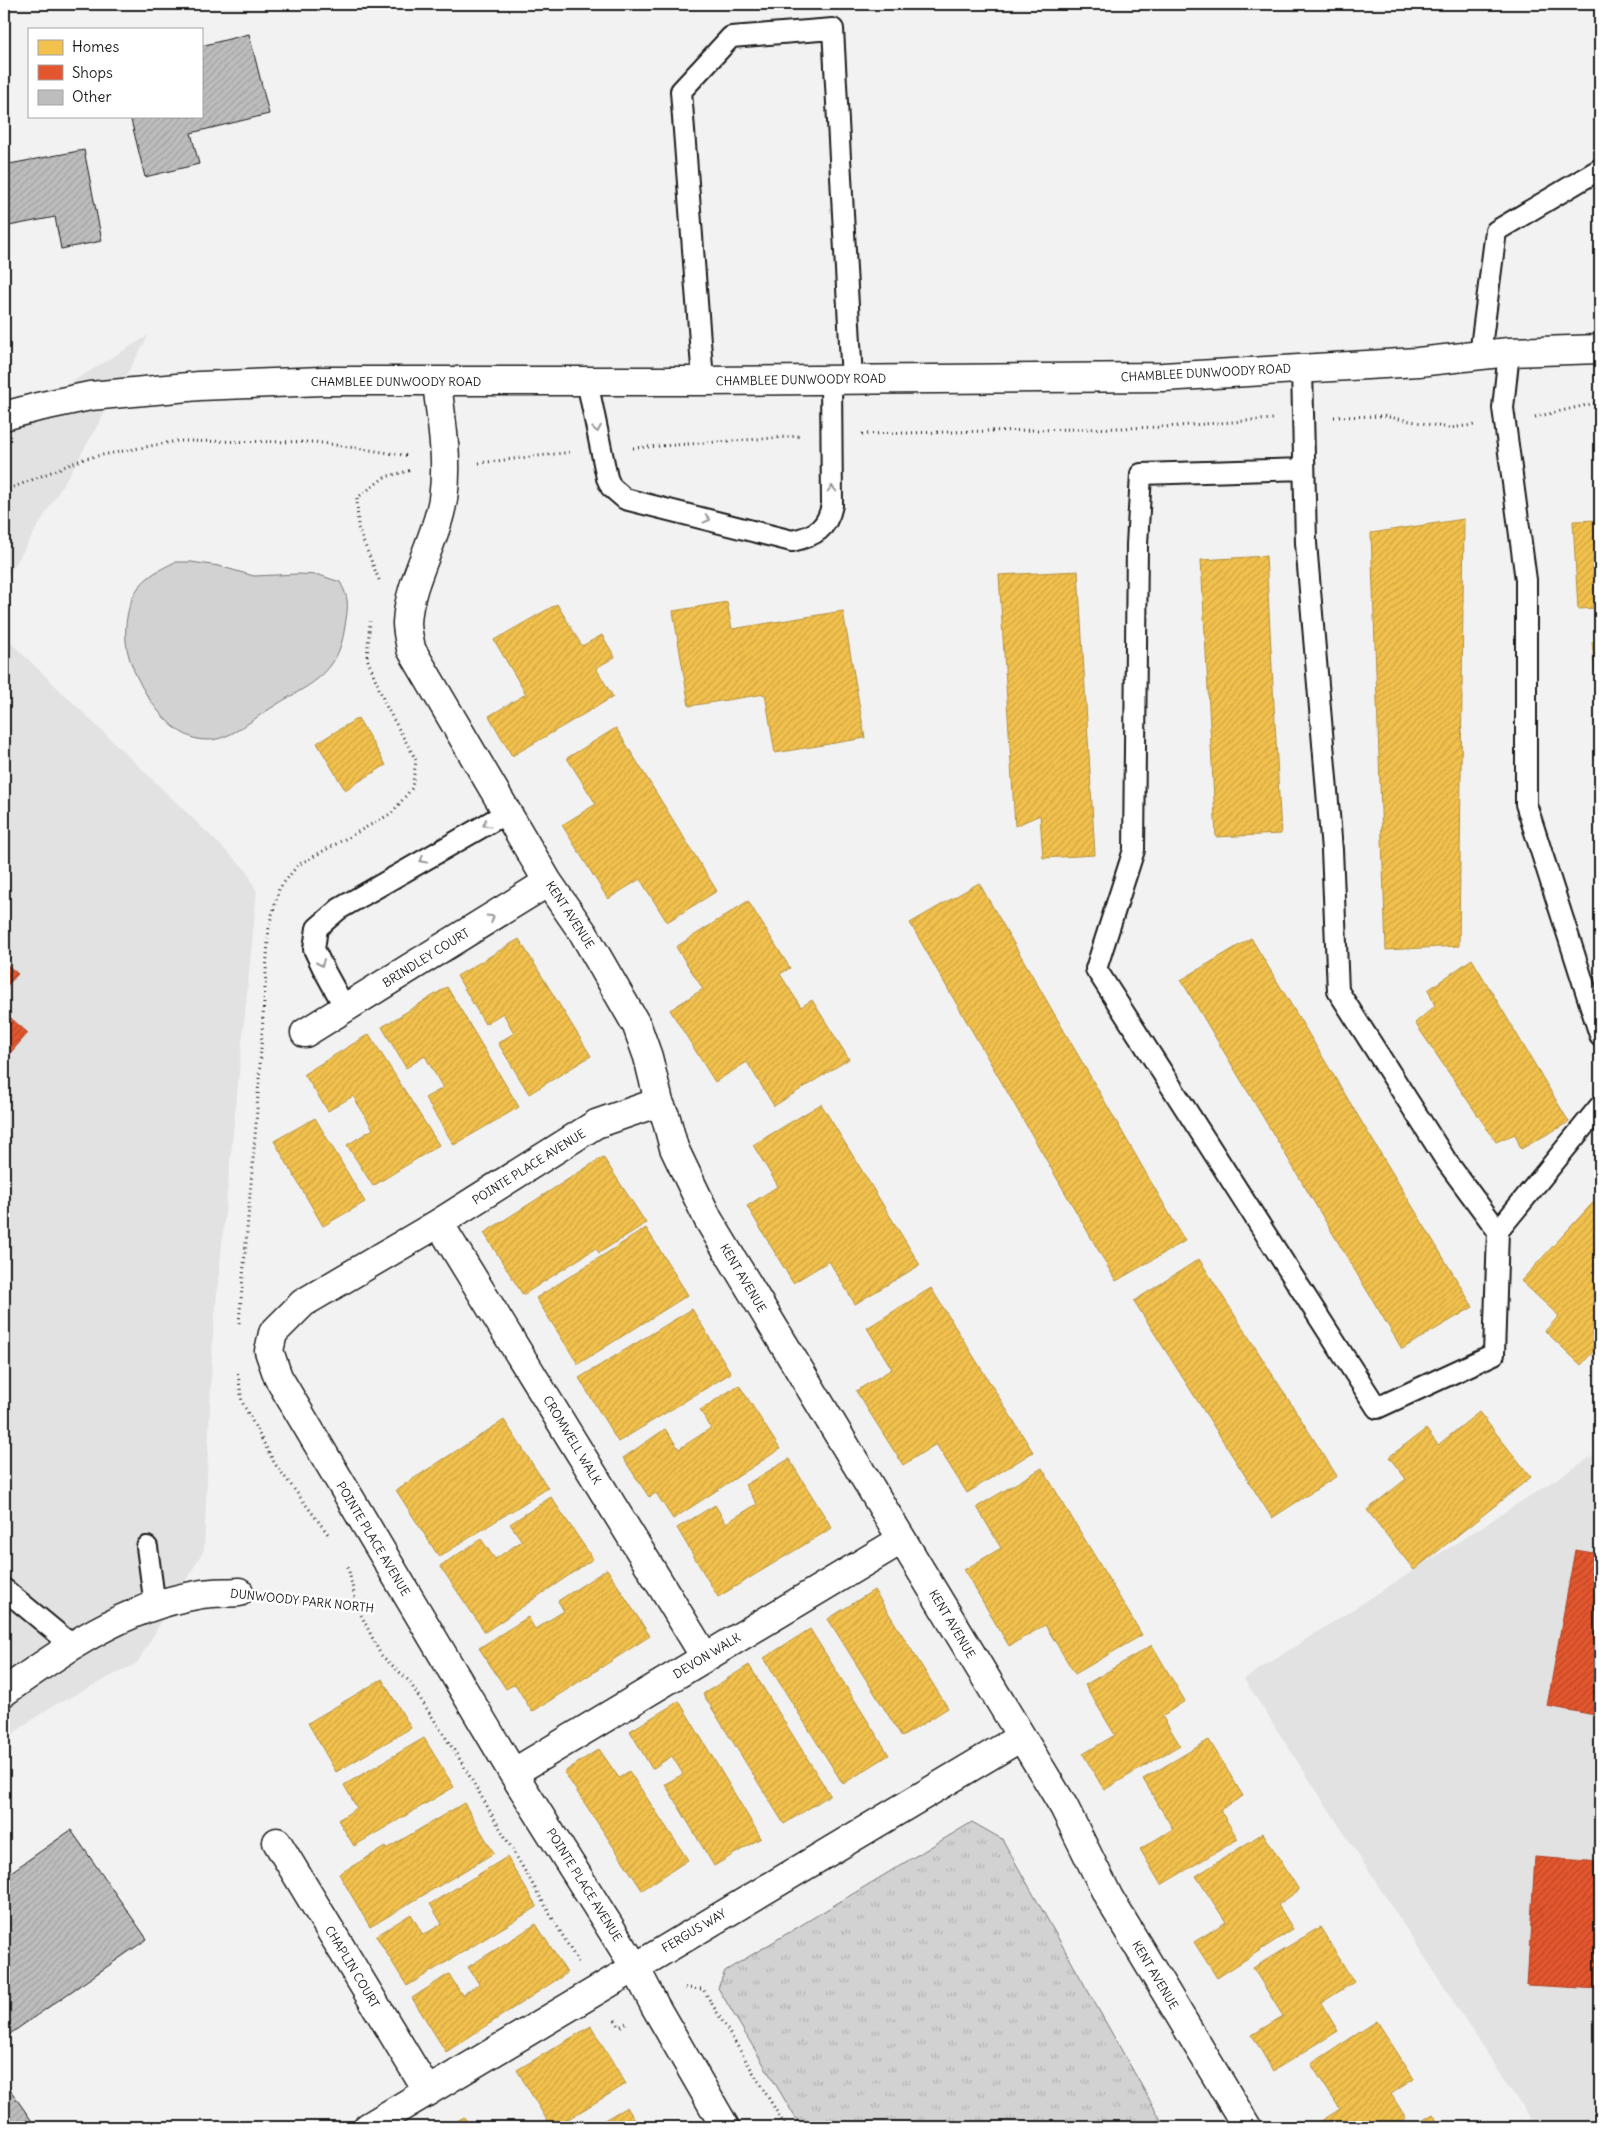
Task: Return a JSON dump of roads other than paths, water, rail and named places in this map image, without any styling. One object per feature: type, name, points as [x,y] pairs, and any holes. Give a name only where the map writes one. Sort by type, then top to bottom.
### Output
[{"type":"street","name":"CHAMBLEE DUNWOODY ROAD","points":[[4,416],[90,396],[199,386],[322,381],[703,381],[1163,377],[1418,362],[1509,352],[1600,348]]},
{"type":"street","name":"KENT AVENUE","points":[[437,382],[446,461],[443,499],[434,534],[412,594],[407,625],[411,650],[548,882],[584,934],[637,1026],[648,1057],[659,1102],[666,1118],[674,1148],[708,1219],[1064,1807],[1109,1898],[1247,2127]]},
{"type":"street","name":"BRINDLEY COURT","points":[[305,1033],[548,882]]},
{"type":"street","name":"POINTE PLACE AVENUE","points":[[659,1102],[596,1124],[439,1223],[303,1302],[273,1333],[269,1351],[278,1377],[513,1772],[635,1966],[654,2006],[725,2127]]},
{"type":"street","name":"CROMWELL WALK","points":[[439,1223],[705,1658]]},
{"type":"street","name":"DEVON WALK","points":[[513,1772],[901,1540]]},
{"type":"street","name":"DUNWOODY PARK NORTH","points":[[4,1692],[99,1629],[126,1616],[197,1594],[239,1592]]},
{"type":"street","name":"FERGUS WAY","points":[[368,2127],[1021,1737]]},
{"type":"street","name":"CHAPLIN COURT","points":[[277,1842],[428,2092]]},
{"type":"lane","points":[[587,381],[607,478],[617,494],[625,499],[792,541],[807,538],[820,529],[829,518],[832,505],[842,380],[833,29],[731,37],[681,91],[703,381]]},
{"type":"lane","points":[[1480,356],[1496,231],[1600,169]]},
{"type":"lane","points":[[1509,352],[1504,408],[1526,580],[1526,804],[1600,1034]]},
{"type":"lane","points":[[1302,369],[1306,543],[1332,850],[1338,990],[1447,1162],[1498,1231]]},
{"type":"lane","points":[[1303,469],[1141,474],[1137,545],[1134,850],[1096,970],[1377,1408],[1494,1354],[1498,1231],[1600,1106]]},
{"type":"lane","points":[[345,1008],[314,948],[317,928],[339,909],[508,812]]},
{"type":"lane","points":[[147,1547],[154,1606]]},
{"type":"lane","points":[[4,1589],[73,1646]]}]
